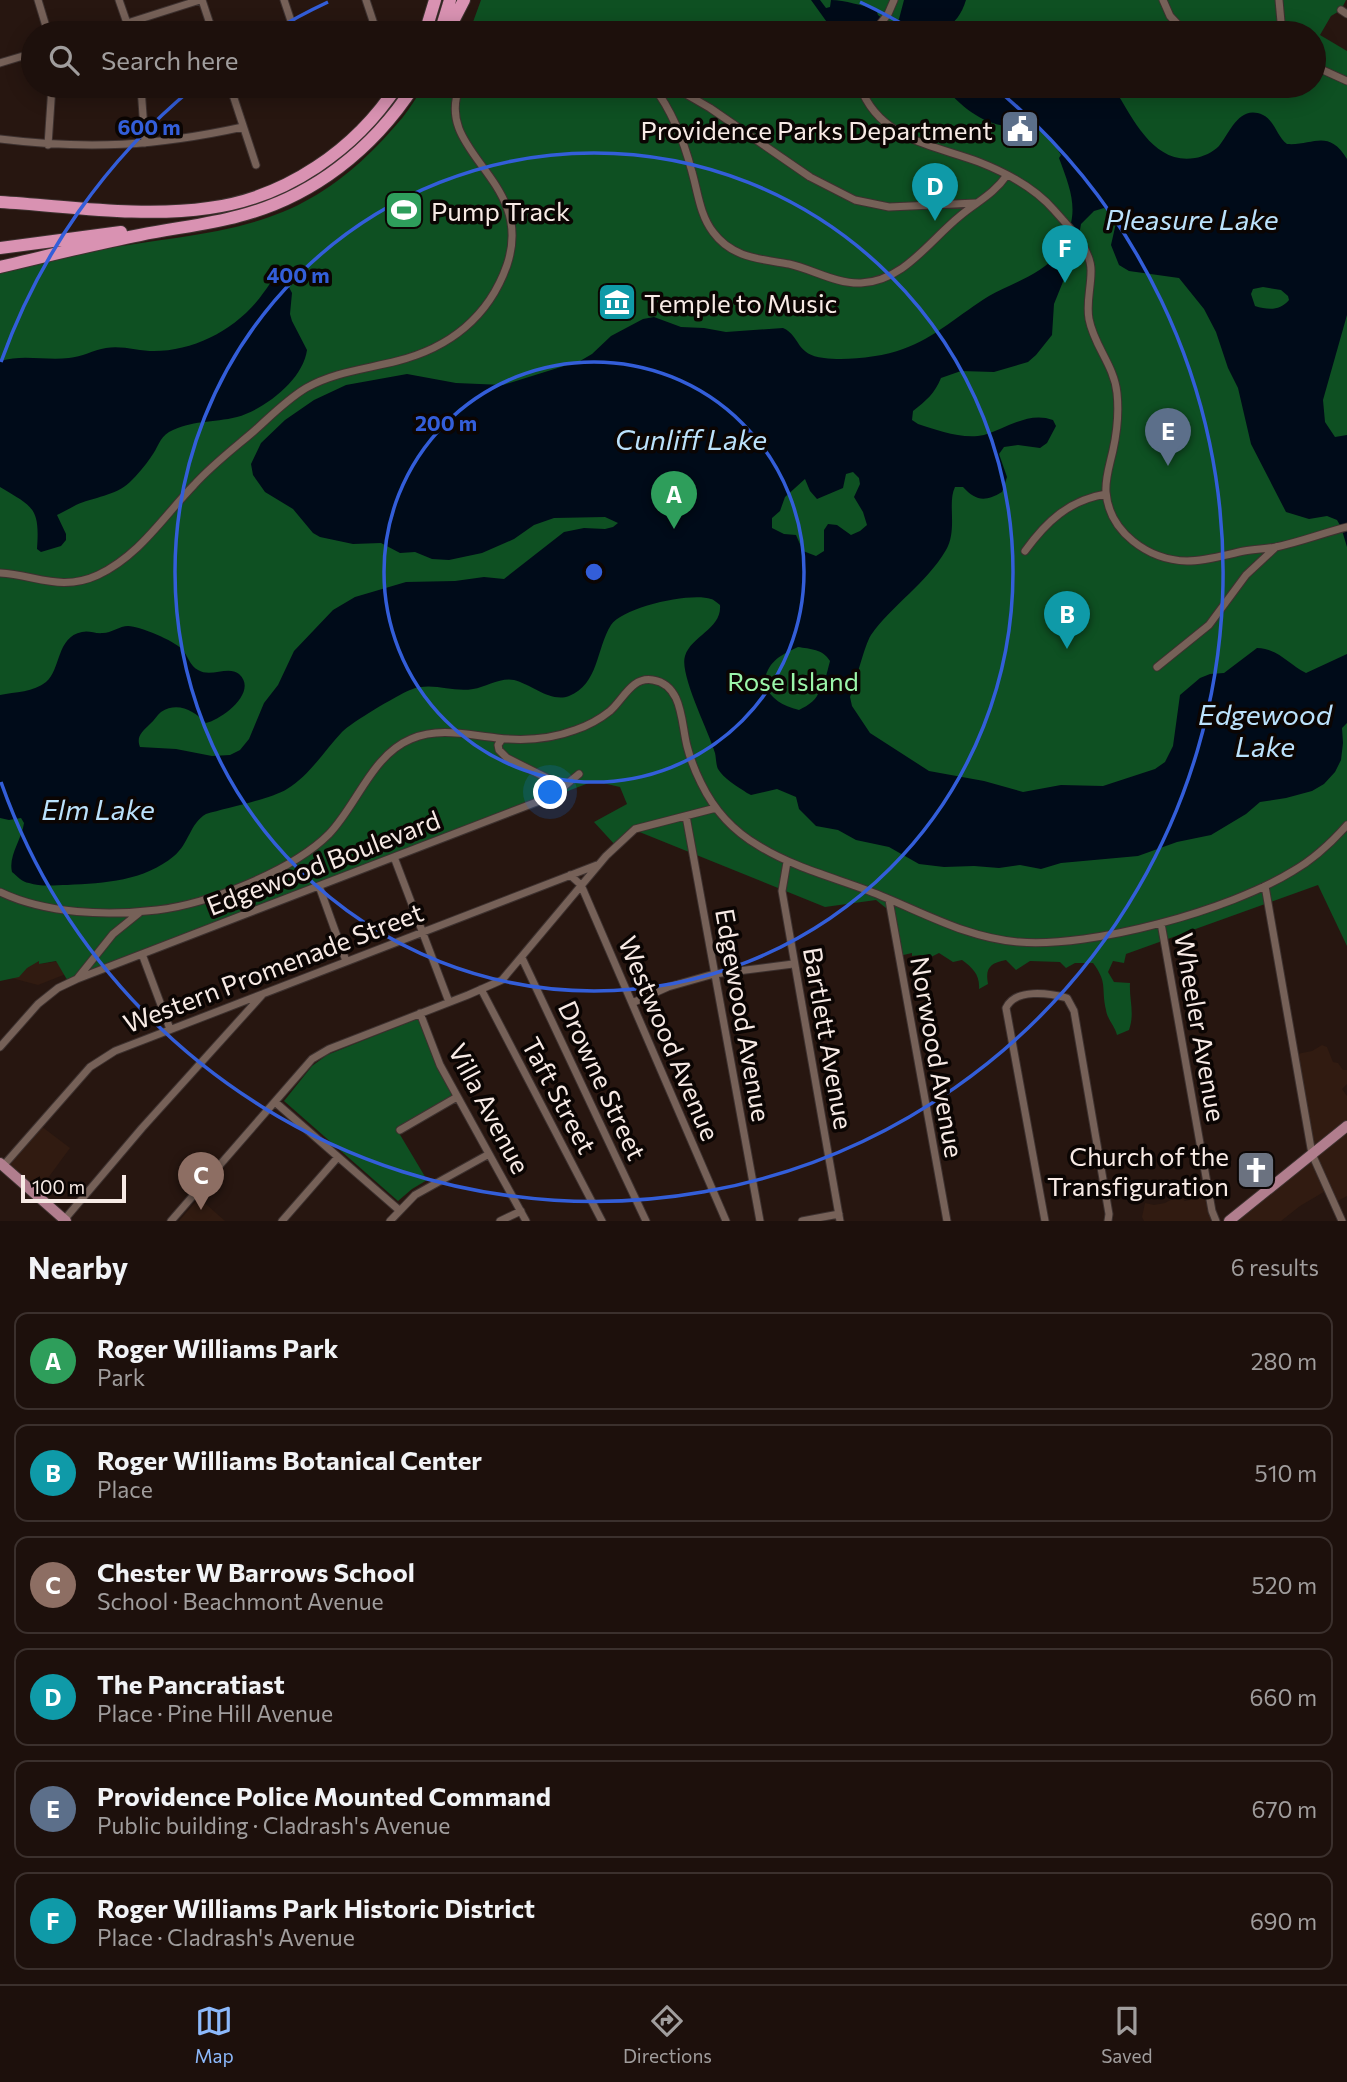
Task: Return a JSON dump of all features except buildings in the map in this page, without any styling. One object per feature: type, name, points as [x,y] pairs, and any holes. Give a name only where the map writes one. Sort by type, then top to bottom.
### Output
[{"type":"highway","points":[[429,21],[435,0]]},
{"type":"highway","points":[[443,21],[450,0]]},
{"type":"highway","points":[[453,21],[464,0]]},
{"type":"highway","points":[[0,202],[158,211],[196,210],[233,204],[281,186],[325,161],[364,128],[388,98]]},
{"type":"highway","points":[[0,267],[263,209],[300,193],[344,165],[374,138],[405,98]]},
{"type":"highway","points":[[0,248],[212,222]]},
{"type":"main road","points":[[1228,1221],[1347,1126]]},
{"type":"main road","points":[[2,1165],[65,1220]]},
{"type":"street","points":[[38,0],[44,21]]},
{"type":"street","points":[[119,0],[126,21]]},
{"type":"street","points":[[133,21],[201,0],[209,21]]},
{"type":"street","points":[[284,0],[291,21]]},
{"type":"street","points":[[366,0],[373,21]]},
{"type":"street","points":[[883,21],[894,0]]},
{"type":"street","points":[[1163,0],[1175,21]]},
{"type":"street","points":[[1279,0],[1281,21]]},
{"type":"street","points":[[0,63],[21,57]]},
{"type":"street","points":[[1326,71],[1347,81]]},
{"type":"street","points":[[48,145],[51,98]]},
{"type":"street","points":[[142,98],[145,144]]},
{"type":"street","points":[[234,98],[256,165]]},
{"type":"street","points":[[0,573],[61,583],[86,579],[108,570],[145,542],[195,483],[296,395],[332,376],[424,353],[443,345],[469,326],[486,306],[502,277],[510,255],[513,232],[509,210],[500,189],[462,136],[456,115],[457,98]]},
{"type":"street","points":[[661,98],[682,138],[707,224],[724,244],[747,257],[800,267],[848,282],[870,282],[885,278],[903,268],[961,215],[993,193],[1007,175]]},
{"type":"street","points":[[692,98],[810,177],[855,200],[889,207],[980,202]]},
{"type":"street","points":[[866,98],[877,115],[899,133],[919,143],[973,160],[1007,175],[1039,194],[1084,247],[1091,267],[1089,319],[1096,341],[1113,374],[1117,390],[1116,432],[1106,480],[1106,494],[1112,514],[1125,534],[1138,545],[1163,557],[1202,560],[1276,547],[1343,528]]},
{"type":"street","points":[[0,139],[90,147],[145,144],[243,127]]},
{"type":"street","points":[[1025,551],[1058,514],[1083,500],[1106,494]]},
{"type":"street","points":[[1157,667],[1209,625],[1246,575],[1276,547]]},
{"type":"street","points":[[0,892],[42,905],[108,912],[172,907],[225,892],[265,876],[302,856],[332,831],[380,763],[403,742],[417,736],[440,732],[502,739],[547,737],[582,727],[608,712],[636,683],[645,680],[654,680],[668,688],[678,701],[690,756],[701,783],[716,808],[745,837],[787,862],[974,934],[1017,942],[1075,940],[1161,923],[1219,904],[1291,873],[1313,858],[1347,825]]},
{"type":"street","points":[[502,739],[498,745],[505,757],[562,788]]},
{"type":"street","name":"Edgewood Boulevard","points":[[77,979],[542,800],[579,774]]},
{"type":"street","points":[[171,1221],[312,1059],[329,1049],[502,980],[598,865],[638,827],[716,808]]},
{"type":"street","name":"Edgewood Avenue","points":[[686,816],[760,1221]]},
{"type":"street","points":[[394,857],[449,1002]]},
{"type":"street","name":"Bartlett Avenue","points":[[787,862],[782,891],[839,1217]]},
{"type":"street","name":"Western Promenade Street","points":[[2,1165],[90,1067],[115,1051],[598,865]]},
{"type":"street","name":"Westwood Avenue","points":[[570,875],[581,885],[726,1221]]},
{"type":"street","points":[[319,886],[346,961]]},
{"type":"street","points":[[1265,886],[1312,1154],[1342,1221]]},
{"type":"street","name":"Norwood Avenue","points":[[889,900],[947,1221]]},
{"type":"street","points":[[0,1047],[38,1004],[58,988],[77,979],[108,939],[129,919],[143,911]]},
{"type":"street","points":[[108,912],[115,922],[108,939]]},
{"type":"street","name":"Wheeler Avenue","points":[[1161,923],[1212,1211],[1216,1221]]},
{"type":"street","points":[[142,954],[170,1029]]},
{"type":"street","name":"Drowne Street","points":[[522,958],[646,1221]]},
{"type":"street","points":[[632,1003],[668,987],[714,974],[793,964]]},
{"type":"street","name":"Taft Street","points":[[481,989],[602,1221]]},
{"type":"street","points":[[65,1220],[142,1128],[264,993]]},
{"type":"street","points":[[1045,1221],[1006,1008],[1010,1000],[1019,996],[1053,994],[1067,998],[1074,1011],[1109,1214],[1108,1221]]},
{"type":"street","name":"Villa Avenue","points":[[420,1013],[440,1065],[526,1221]]},
{"type":"street","points":[[400,1130],[457,1097]]},
{"type":"street","points":[[275,1102],[398,1210]]},
{"type":"street","points":[[390,1221],[415,1195],[489,1154]]},
{"type":"street","points":[[282,1221],[338,1157]]},
{"type":"street","points":[[500,1221],[521,1211]]},
{"type":"street","points":[[802,1221],[839,1217]]},
{"type":"shaded area","points":[[0,935],[41,944],[40,964],[60,961],[66,974],[38,985],[0,975]]},
{"type":"shaded area","points":[[1322,1045],[1327,1047],[1333,1062],[1347,1070],[1347,1084],[1342,1089],[1347,1096],[1347,1196],[1334,1203],[1327,1190],[1281,1221],[1229,1221],[1312,1155],[1297,1054],[1312,1051]]},
{"type":"shaded area","points":[[41,1126],[70,1148],[37,1193],[5,1165]]},
{"type":"shaded area","points":[[1212,1195],[1218,1221],[1144,1221],[1142,1217],[1145,1203],[1154,1205],[1178,1196],[1185,1201]]},
{"type":"shaded area","points":[[199,1198],[225,1221],[179,1221]]},
{"type":"green space","points":[[481,0],[1346,0],[1341,10],[1331,16],[1326,25],[1326,21],[473,21]]},
{"type":"green space","name":"Rose Island","points":[[1326,39],[1347,51],[1347,946],[1318,885],[1126,954],[1124,963],[1113,961],[1108,972],[1114,982],[1130,983],[1131,1024],[1129,1030],[1117,1035],[1107,1013],[1102,981],[1093,963],[1075,963],[1066,968],[1060,962],[1030,961],[1016,970],[1006,960],[1001,961],[990,967],[987,974],[988,984],[979,989],[975,972],[962,960],[953,962],[939,953],[927,959],[921,955],[912,956],[912,953],[899,956],[891,912],[876,900],[825,907],[637,831],[616,846],[594,822],[627,804],[620,787],[594,781],[69,983],[56,961],[39,964],[39,961],[19,977],[0,981],[0,273],[99,250],[208,233],[261,220],[287,210],[324,190],[361,162],[403,117],[416,98],[1326,98]]},
{"type":"green space","points":[[419,1018],[453,1096],[396,1128],[427,1180],[398,1201],[284,1101],[312,1066],[327,1055]]},
{"type":"water","points":[[811,0],[820,0],[826,8],[830,7],[831,0],[876,9],[878,15],[886,21],[872,21],[826,21]]},
{"type":"water","points":[[904,0],[966,0],[954,21],[898,21]]},
{"type":"water","points":[[956,98],[1120,98],[1147,139],[1168,155],[1181,158],[1198,157],[1211,152],[1219,146],[1241,117],[1255,113],[1267,118],[1287,144],[1327,141],[1340,150],[1347,159],[1347,315],[1323,400],[1325,422],[1335,437],[1347,435],[1347,547],[1337,520],[1327,516],[1309,519],[1286,512],[1251,444],[1238,388],[1204,309],[1179,278],[1129,271],[1119,265],[1111,245],[1116,223],[1111,212],[1104,208],[1094,211],[1081,224],[1077,247],[1054,304],[1052,335],[1036,355],[1028,362],[994,372],[961,371],[941,378],[930,396],[913,411],[912,420],[918,424],[950,434],[968,436],[984,435],[1035,418],[1053,420],[1056,426],[1047,443],[1040,448],[1018,445],[1004,447],[999,454],[1007,477],[1002,492],[986,499],[972,495],[963,487],[955,487],[950,542],[929,573],[871,635],[850,697],[852,706],[870,733],[929,771],[984,781],[1023,792],[1061,785],[1103,786],[1155,769],[1165,762],[1173,746],[1180,695],[1200,678],[1224,673],[1257,648],[1277,654],[1306,673],[1347,654],[1347,723],[1342,728],[1341,760],[1324,784],[1312,791],[1260,802],[1246,814],[1211,835],[1177,842],[1138,856],[1061,863],[1041,869],[1020,865],[999,868],[919,864],[889,847],[856,840],[838,830],[816,826],[799,809],[796,797],[777,789],[751,795],[720,772],[690,689],[684,664],[689,649],[712,626],[719,613],[720,605],[712,599],[701,597],[658,603],[618,618],[606,634],[592,675],[579,690],[569,696],[555,697],[509,679],[473,689],[426,687],[403,693],[374,709],[342,732],[310,770],[287,789],[260,800],[206,814],[196,823],[179,851],[150,871],[110,882],[48,886],[26,882],[12,872],[12,860],[24,823],[21,818],[0,818],[0,695],[30,690],[46,682],[51,677],[63,647],[74,635],[85,632],[106,633],[125,626],[133,627],[156,634],[178,646],[198,670],[208,673],[230,671],[239,674],[244,681],[241,697],[220,717],[206,723],[185,709],[174,707],[160,713],[140,734],[139,740],[140,747],[176,749],[212,756],[230,755],[240,750],[249,739],[264,703],[278,685],[294,651],[333,610],[355,597],[406,582],[455,581],[484,577],[504,579],[564,532],[584,528],[605,529],[618,523],[605,517],[554,518],[534,525],[514,539],[482,553],[449,560],[432,559],[415,552],[400,553],[381,543],[353,544],[320,537],[313,533],[293,509],[265,492],[253,475],[251,464],[261,443],[285,420],[314,400],[346,385],[407,374],[456,383],[503,385],[580,361],[611,336],[643,319],[654,317],[681,327],[726,332],[783,328],[789,331],[808,353],[824,358],[875,356],[915,344],[989,296],[1047,265],[1060,250],[1071,225],[1071,193],[1059,158],[1061,155],[1046,135],[1026,121],[1019,122],[1018,125],[997,124],[964,106]],"holes":[[[1263,287],[1281,290],[1289,300],[1282,306],[1274,309],[1255,306],[1251,294],[1253,289]],[[853,472],[859,478],[860,484],[854,497],[867,525],[860,531],[851,535],[837,525],[828,524],[824,530],[824,551],[816,556],[803,551],[796,535],[784,534],[772,528],[772,518],[780,511],[785,497],[805,479],[817,499],[843,488],[846,474]],[[798,647],[816,650],[830,661],[823,688],[812,702],[799,710],[778,701],[763,684],[771,665],[779,657]]]},
{"type":"water","points":[[280,270],[292,293],[292,321],[307,350],[304,361],[290,382],[281,392],[248,413],[186,425],[169,432],[144,467],[124,487],[57,515],[66,534],[66,540],[61,546],[41,552],[37,549],[37,524],[32,510],[0,487],[0,361],[18,358],[69,358],[112,347],[154,351],[186,347],[216,335],[243,316]]},
{"type":"place","name":"Providence Parks Department","points":[[1020,129]]},
{"type":"place","name":"Pump Track","points":[[404,210]]},
{"type":"place","name":"The Pancratiast","points":[[935,221]]},
{"type":"place","name":"Roger Williams Park Historic District","points":[[1065,283]]},
{"type":"place","name":"Temple to Music","points":[[617,302]]},
{"type":"place","name":"Providence Police Mounted Command","points":[[1168,466]]},
{"type":"place","name":"Roger Williams Park","points":[[674,529]]},
{"type":"place","name":"Roger Williams Botanical Center","points":[[1067,649]]},
{"type":"place","name":"Church of the Transfiguration","points":[[1256,1170]]},
{"type":"place","name":"Chester W Barrows School","points":[[201,1210]]},
{"type":"water label","name":"Pleasure Lake","points":[[1192,219]]},
{"type":"water label","name":"Cunliff Lake","points":[[691,439]]},
{"type":"water label","name":"Edgewood Lake","points":[[1265,730]]},
{"type":"water label","name":"Elm Lake","points":[[98,809]]}]
